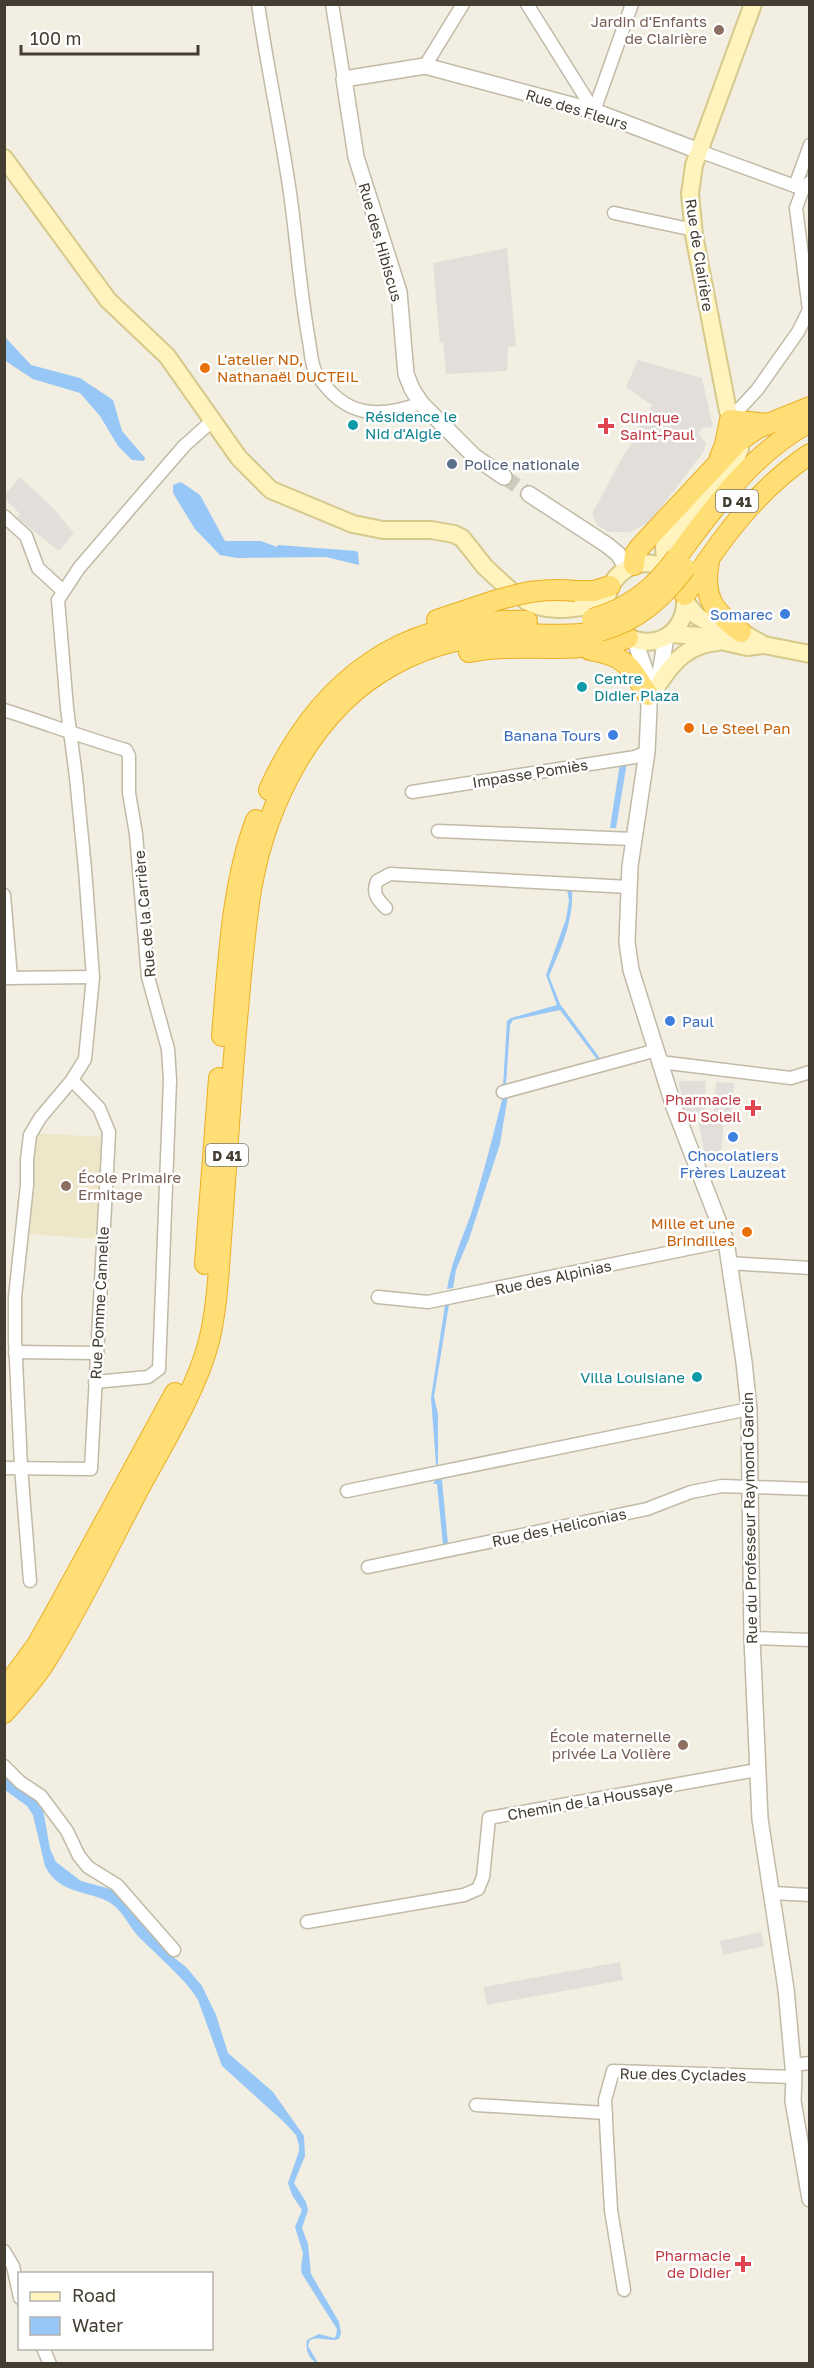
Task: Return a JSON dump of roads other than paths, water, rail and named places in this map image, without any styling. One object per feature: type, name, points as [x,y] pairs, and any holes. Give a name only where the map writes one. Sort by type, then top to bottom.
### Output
[{"type":"highway","points":[[631,567],[640,547],[739,441],[768,424],[810,406]]},
{"type":"highway","points":[[718,462],[725,446],[730,419],[768,424]]},
{"type":"highway","name":"D 41","points":[[677,576],[727,491],[754,464],[810,422]]},
{"type":"highway","name":"D 41","points":[[4,1690],[54,1615],[177,1389],[199,1331],[229,950],[244,858],[261,808],[282,760],[312,716],[347,680],[385,652],[455,626],[497,620],[574,622],[603,609],[612,613],[648,590],[677,576],[742,494],[769,467],[810,438]]},
{"type":"highway","points":[[677,576],[710,555],[753,501],[793,465],[810,454]]},
{"type":"highway","points":[[710,555],[707,588],[711,603],[733,637]]},
{"type":"highway","points":[[312,716],[352,666],[377,647],[454,613],[502,595],[557,589],[594,591],[603,609]]},
{"type":"highway","name":"D 41","points":[[4,1713],[46,1661],[173,1424],[194,1382],[209,1342],[216,1298],[233,1065],[252,888],[267,828],[282,792],[312,739],[335,710],[362,685],[390,666],[459,639],[497,634],[583,634],[603,609]]},
{"type":"highway","points":[[582,649],[611,644],[628,637]]},
{"type":"highway","points":[[335,710],[389,679],[429,662],[450,655],[483,649],[512,647],[582,649],[611,654],[624,661],[652,695]]},
{"type":"highway","points":[[4,1722],[46,1661]]},
{"type":"highway","points":[[4,1684],[20,1669]]},
{"type":"main road","name":"Rue de Clairière","points":[[739,441],[730,419],[693,230],[690,188],[699,151],[753,4]]},
{"type":"main road","points":[[4,158],[108,300],[167,356],[239,458],[271,490],[353,524],[383,530],[431,530],[454,534],[462,538],[485,567],[502,595]]},
{"type":"main road","points":[[733,637],[697,616],[664,547],[733,466],[738,454],[739,441]]},
{"type":"main road","points":[[526,601],[532,605],[549,608],[603,609],[617,576],[631,567],[645,563],[677,576]]},
{"type":"main road","points":[[668,635],[679,625],[684,615],[677,576]]},
{"type":"main road","points":[[628,637],[646,643],[668,635],[733,637],[810,654]]},
{"type":"main road","points":[[652,695],[670,666],[683,654],[699,645],[733,637]]},
{"type":"street","points":[[258,4],[290,192],[305,319],[316,374],[332,394],[346,405],[358,410],[389,413],[421,403]]},
{"type":"street","name":"Rue des Hibiscus","points":[[332,4],[356,157],[399,292],[406,374],[421,403],[475,457],[504,477]]},
{"type":"street","points":[[425,66],[463,4]]},
{"type":"street","points":[[527,4],[594,111]]},
{"type":"street","points":[[594,111],[632,4]]},
{"type":"street","name":"Rue des Fleurs","points":[[344,79],[425,66],[594,111],[699,151],[802,186]]},
{"type":"street","points":[[730,419],[750,399],[804,330],[809,310],[796,208],[810,145]]},
{"type":"street","points":[[614,213],[693,230]]},
{"type":"street","points":[[30,1581],[15,1352],[10,1340],[30,1135],[40,1118],[72,1080],[85,1059],[93,977],[59,596],[79,568],[184,446],[212,421]]},
{"type":"street","points":[[529,494],[608,545],[631,567]]},
{"type":"street","points":[[4,516],[26,536],[38,568],[63,591]]},
{"type":"street","name":"Rue du Professeur Raymond Garcin","points":[[668,635],[652,695],[647,752],[622,838],[628,887],[627,942],[631,970],[658,1056],[695,1166],[726,1241],[749,1408],[752,1638],[760,1819],[786,1989],[793,2071],[793,2101],[810,2199]]},
{"type":"street","name":"Rue du Professeur Raymond Garcin","points":[[628,637],[648,678],[652,695]]},
{"type":"street","points":[[4,710],[50,725],[71,735]]},
{"type":"street","name":"Rue de la Carrière","points":[[71,735],[126,750],[129,756],[129,793],[136,834],[148,977],[168,1049],[170,1080],[159,1370],[148,1377],[95,1382]]},
{"type":"street","name":"Impasse Pomiès","points":[[412,792],[635,757],[647,752]]},
{"type":"street","points":[[438,831],[622,838]]},
{"type":"street","points":[[386,908],[375,894],[374,887],[377,881],[390,874],[628,887]]},
{"type":"street","points":[[4,895],[8,978],[93,977]]},
{"type":"street","points":[[503,1092],[658,1056],[791,1078],[810,1072]]},
{"type":"street","name":"Rue Pomme Cannelle","points":[[21,1467],[91,1469],[109,1132],[99,1108],[72,1080]]},
{"type":"street","name":"Rue des Alpinias","points":[[378,1298],[428,1302],[726,1241]]},
{"type":"street","points":[[729,1263],[810,1268]]},
{"type":"street","points":[[15,1352],[97,1353]]},
{"type":"street","points":[[347,1491],[749,1408]]},
{"type":"street","points":[[4,1468],[21,1467]]},
{"type":"street","name":"Rue des Heliconias","points":[[368,1567],[647,1509],[691,1492],[722,1486],[810,1489]]},
{"type":"street","points":[[752,1638],[810,1640]]},
{"type":"street","points":[[4,1766],[20,1782],[41,1796],[67,1831],[79,1856],[88,1867],[117,1885],[174,1950]]},
{"type":"street","name":"Chemin de la Houssaye","points":[[307,1922],[464,1895],[478,1889],[483,1878],[489,1818],[757,1770]]},
{"type":"street","points":[[772,1893],[810,1895]]},
{"type":"street","points":[[793,2071],[810,2063]]},
{"type":"street","name":"Rue des Cyclades","points":[[624,2290],[611,2210],[605,2100],[613,2071],[793,2071]]},
{"type":"street","points":[[476,2105],[606,2113]]},
{"type":"street","points":[[4,2251],[13,2266],[18,2289]]},
{"type":"street","points":[[43,2350],[50,2364]]},
{"type":"water","points":[[5,337],[31,365],[80,378],[113,400],[122,431],[145,458],[144,461],[132,460],[118,446],[100,416],[80,393],[33,379],[7,362]]},
{"type":"water","points":[[181,482],[200,495],[225,541],[261,541],[277,547],[278,545],[356,551],[359,565],[326,557],[237,558],[220,555],[195,529],[173,493],[173,485]]},
{"type":"water","points":[[627,762],[616,828],[610,828],[620,763]]},
{"type":"water","points":[[567,889],[572,889],[569,923],[549,976],[560,1004],[602,1061],[599,1062],[560,1010],[513,1020],[510,1025],[506,1085],[503,1086],[507,1021],[557,1005],[546,975],[566,919],[569,901]]},
{"type":"water","points":[[508,1095],[500,1144],[469,1239],[456,1270],[453,1288],[447,1289],[454,1260],[471,1214],[503,1096]]},
{"type":"water","points":[[449,1304],[434,1397],[438,1414],[438,1465],[442,1481],[448,1544],[443,1545],[437,1484],[433,1484],[437,1477],[431,1398],[445,1305]]},
{"type":"water","points":[[5,1776],[36,1797],[43,1809],[50,1849],[56,1862],[81,1881],[118,1891],[150,1933],[168,1953],[186,1967],[202,1986],[216,2015],[228,2053],[273,2092],[304,2136],[305,2156],[294,2183],[306,2202],[308,2210],[302,2228],[308,2244],[311,2274],[339,2322],[341,2333],[339,2339],[310,2340],[308,2346],[318,2363],[308,2354],[307,2340],[319,2334],[334,2338],[337,2329],[302,2274],[303,2253],[295,2227],[302,2210],[292,2195],[288,2183],[299,2151],[296,2135],[222,2066],[198,2000],[180,1977],[136,1933],[117,1908],[98,1897],[64,1886],[50,1875],[45,1866],[33,1815],[27,1806],[5,1790]]},
{"type":"tunnel","points":[[504,477],[529,494]]},
{"type":"place","name":"Jardin d'Enfants de Clairière","points":[[719,30]]},
{"type":"place","name":"L'atelier ND, Nathanaël DUCTEIL","points":[[205,368]]},
{"type":"place","name":"Résidence le Nid d'Aigle","points":[[353,425]]},
{"type":"place","name":"Clinique Saint-Paul","points":[[606,426]]},
{"type":"place","name":"Police nationale","points":[[452,464]]},
{"type":"place","name":"Somarec","points":[[785,614]]},
{"type":"place","name":"Centre Didier Plaza","points":[[582,687]]},
{"type":"place","name":"Le Steel Pan","points":[[689,728]]},
{"type":"place","name":"Banana Tours","points":[[613,735]]},
{"type":"place","name":"Paul","points":[[670,1021]]},
{"type":"place","name":"Pharmacie Du Soleil","points":[[753,1108]]},
{"type":"place","name":"Chocolatiers Frères Lauzeat","points":[[733,1137]]},
{"type":"place","name":"École Primaire Ermitage","points":[[66,1186]]},
{"type":"place","name":"Mille et une Brindilles","points":[[747,1232]]},
{"type":"place","name":"Villa Louisiane","points":[[697,1377]]},
{"type":"place","name":"École maternelle privée La Volière","points":[[683,1745]]},
{"type":"place","name":"Pharmacie de Didier","points":[[743,2264]]}]
